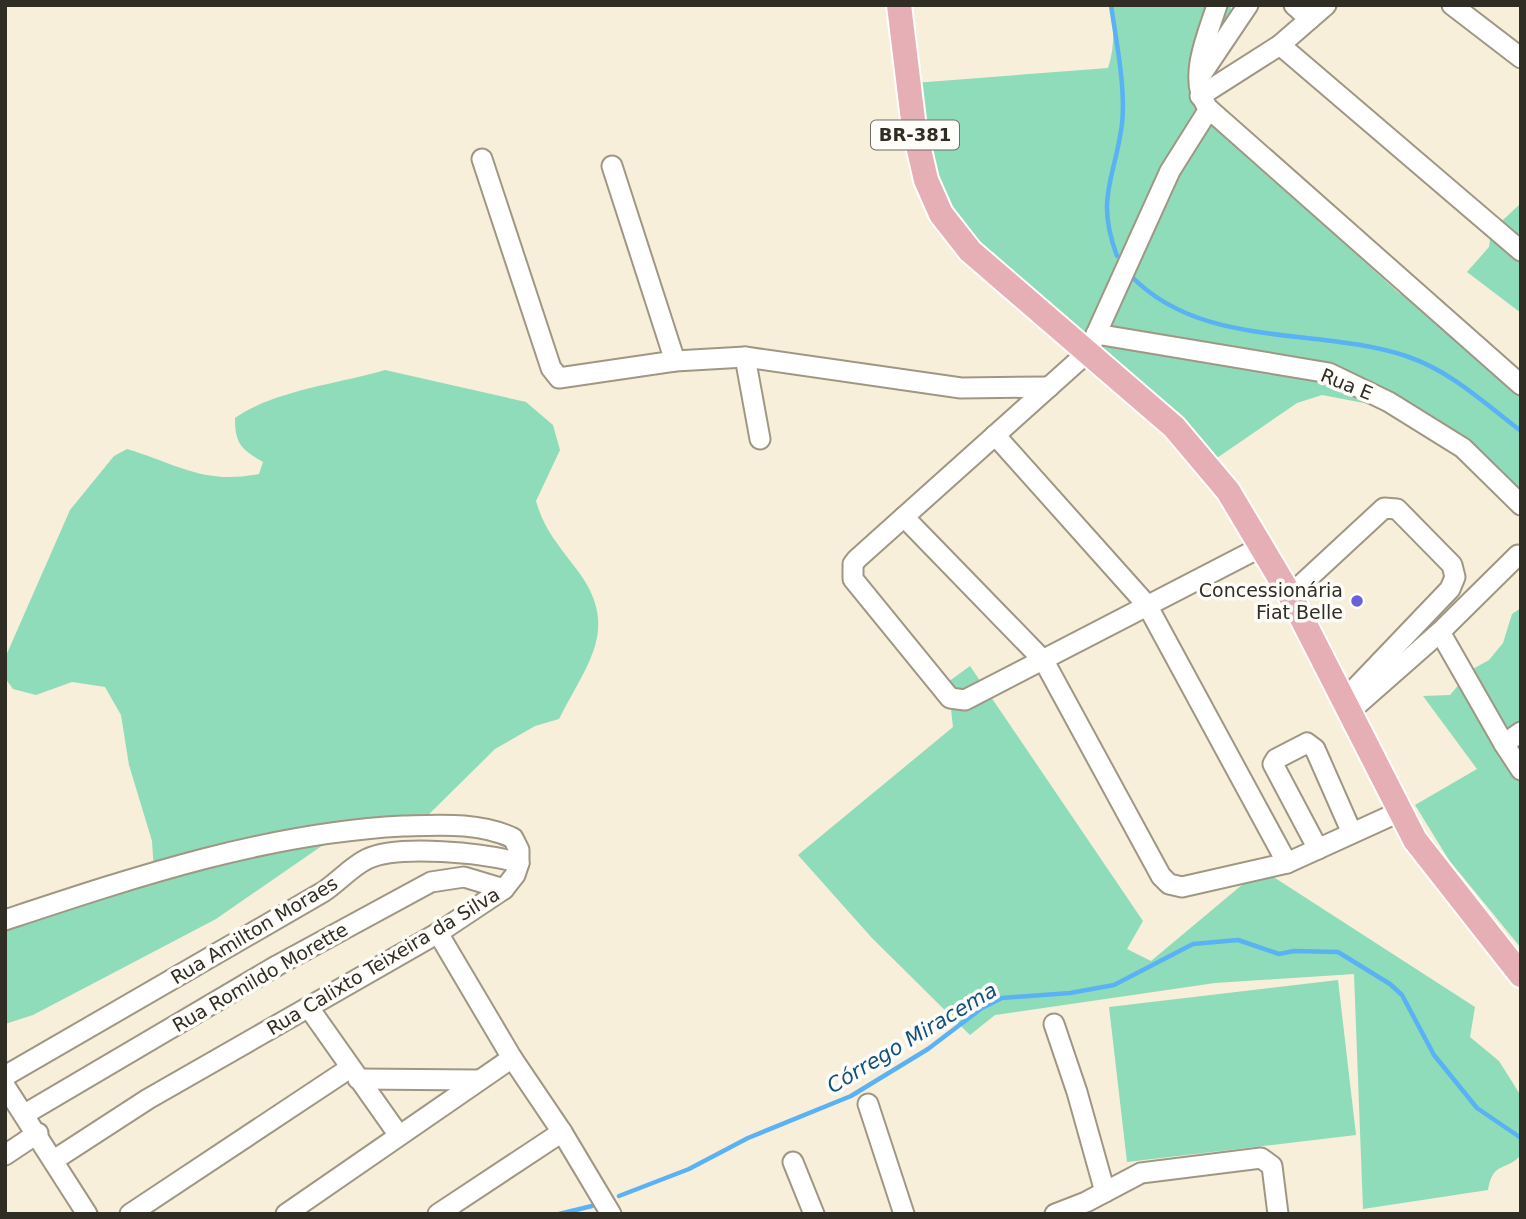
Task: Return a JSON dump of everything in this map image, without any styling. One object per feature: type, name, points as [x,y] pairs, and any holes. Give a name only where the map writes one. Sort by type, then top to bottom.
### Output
[{"type":"main road","name":"BR-381","points":[[899,5],[914,128],[926,180],[941,214],[970,251],[1092,343],[1174,427],[1228,491],[1290,595],[1399,811],[1429,862],[1521,975]]},
{"type":"street","points":[[1217,5],[1200,59],[1204,102],[1521,385]]},
{"type":"street","points":[[1200,76],[1248,5]]},
{"type":"street","points":[[1294,5],[1310,19]]},
{"type":"street","points":[[1261,547],[965,700],[950,698],[853,579],[853,564],[1049,387],[1092,343],[1204,102],[1280,45],[1326,5]]},
{"type":"street","points":[[1452,5],[1521,58]]},
{"type":"street","points":[[1280,45],[1521,251]]},
{"type":"street","points":[[482,159],[551,368],[559,378],[675,361],[745,357],[961,388],[1049,387]]},
{"type":"street","points":[[612,166],[675,361]]},
{"type":"street","name":"Rua E","points":[[1092,343],[1329,373],[1389,401],[1463,448],[1521,505]]},
{"type":"street","points":[[745,357],[760,439]]},
{"type":"street","points":[[995,435],[1147,606],[1287,863]]},
{"type":"street","points":[[1290,595],[1384,508],[1397,509],[1452,565],[1455,577],[1450,589],[1346,706]]},
{"type":"street","points":[[904,517],[1044,661],[1161,876],[1169,884],[1182,887],[1287,863],[1399,811]]},
{"type":"street","points":[[1346,706],[1440,632],[1520,556]]},
{"type":"street","points":[[1440,632],[1521,769]]},
{"type":"street","points":[[1504,744],[1521,732]]},
{"type":"street","points":[[1318,849],[1273,764],[1276,759],[1307,743],[1315,749],[1352,833]]},
{"type":"street","points":[[5,920],[123,882],[296,836],[342,829],[427,825],[478,827],[513,838],[519,850],[519,863]]},
{"type":"street","name":"Rua Amilton Moraes","points":[[5,1076],[323,892],[366,859],[405,852],[475,854],[519,863]]},
{"type":"street","name":"Rua Calixto Teixeira da Silva","points":[[54,1160],[148,1099],[438,933],[504,889],[515,875],[519,863]]},
{"type":"street","name":"Rua Romildo Morette","points":[[25,1114],[278,965],[431,882],[464,877],[504,889]]},
{"type":"street","points":[[438,933],[512,1058],[562,1132],[611,1214]]},
{"type":"street","points":[[309,1008],[398,1134]]},
{"type":"street","points":[[1054,1024],[1077,1092],[1105,1192]]},
{"type":"street","points":[[286,1214],[398,1134],[512,1058]]},
{"type":"street","points":[[130,1214],[354,1074],[478,1080]]},
{"type":"street","points":[[5,1086],[38,1133],[86,1213]]},
{"type":"street","points":[[869,1104],[904,1214]]},
{"type":"street","points":[[438,1214],[562,1132]]},
{"type":"street","points":[[5,1155],[38,1133]]},
{"type":"street","points":[[1055,1214],[1141,1173],[1266,1160],[1272,1166],[1278,1214]]},
{"type":"street","points":[[793,1162],[814,1214]]},
{"type":"green space","points":[[1111,5],[1229,5],[1240,24],[1196,109],[1399,293],[1423,306],[1521,397],[1521,504],[1447,429],[1385,407],[1322,395],[1297,403],[1214,460],[1005,276],[937,199],[914,83],[1108,68],[1113,37]]},
{"type":"green space","points":[[1521,203],[1521,313],[1467,272],[1489,247],[1493,217],[1503,220]]},
{"type":"green space","points":[[385,370],[526,402],[553,425],[560,450],[536,501],[552,535],[588,587],[596,607],[598,625],[590,660],[559,719],[535,726],[495,749],[418,825],[326,843],[216,919],[33,1015],[5,1024],[5,920],[154,872],[152,841],[129,765],[121,715],[105,687],[72,682],[36,695],[13,689],[5,678],[5,658],[70,510],[114,456],[127,449],[206,475],[240,477],[259,474],[263,462],[241,445],[236,434],[235,418],[251,408],[288,394]]},
{"type":"green space","points":[[1521,608],[1521,948],[1449,860],[1415,805],[1477,769],[1423,696],[1450,695],[1471,670],[1489,660],[1503,643],[1512,614]]},
{"type":"green space","points":[[970,666],[1143,921],[1127,949],[1151,961],[1261,869],[1475,1007],[1470,1037],[1499,1061],[1521,1096],[1521,1154],[1497,1170],[1490,1180],[1488,1190],[1363,1209],[1354,974],[1215,983],[995,1015],[970,1035],[872,938],[798,855],[953,727],[948,682]]},
{"type":"green space","points":[[1338,980],[1356,1135],[1127,1162],[1109,1007]]},
{"type":"waterway","points":[[1111,5],[1123,96],[1122,124],[1107,203],[1111,236],[1117,256]]},
{"type":"waterway","points":[[1130,275],[1159,299],[1191,315],[1225,326],[1371,347],[1422,362],[1466,389],[1521,431]]},
{"type":"waterway","name":"Córrego Miracema","points":[[619,1196],[689,1169],[748,1138],[851,1096],[928,1049],[982,1008],[1002,998],[1070,993],[1114,985],[1193,944],[1238,940],[1279,954],[1294,951],[1338,952],[1390,984],[1402,995],[1434,1055],[1477,1108],[1521,1138]]},
{"type":"waterway","name":"Córrego Miracema","points":[[559,1214],[592,1206]]},
{"type":"place","name":"Concessionária Fiat Belle","points":[[1357,601]]}]
